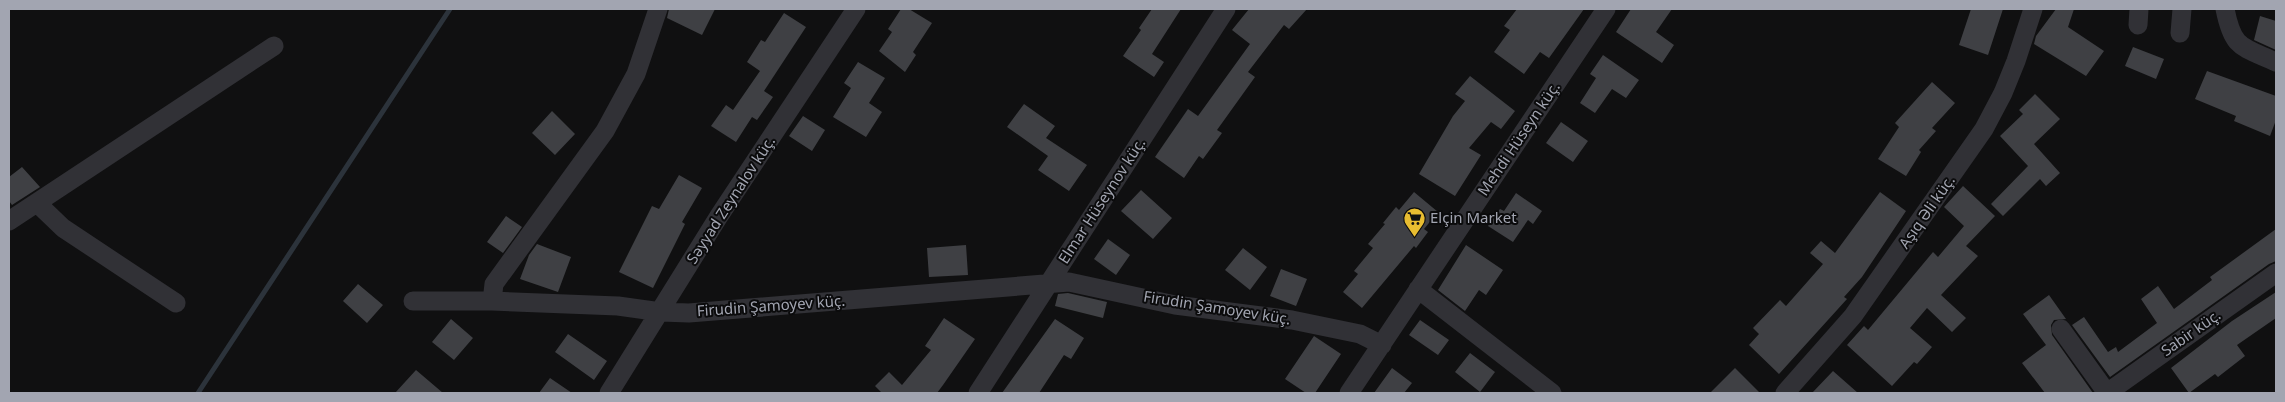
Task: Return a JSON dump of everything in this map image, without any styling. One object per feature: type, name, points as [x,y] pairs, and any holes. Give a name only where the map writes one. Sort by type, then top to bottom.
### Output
[{"type":"street","points":[[492,301],[494,284],[605,131],[636,74],[658,9]]},
{"type":"street","name":"Səyyad Zeynalov küç.","points":[[609,393],[720,216],[856,9]]},
{"type":"street","name":"Elmar Hüseynov küç.","points":[[978,393],[1226,9]]},
{"type":"street","name":"Mehdi Hüseyn küç.","points":[[1349,393],[1606,9]]},
{"type":"street","name":"Aşıq Əli küç.","points":[[1785,393],[1852,316],[1984,129],[2003,93],[2016,62],[2033,9]]},
{"type":"street","points":[[2180,33],[2182,9]]},
{"type":"street","points":[[2225,9],[2234,41],[2276,62]]},
{"type":"street","points":[[9,222],[274,46]]},
{"type":"street","points":[[37,203],[63,228],[176,303]]},
{"type":"street","name":"Sabir küç.","points":[[2107,393],[2276,273]]},
{"type":"street","name":"Firudin Şamoyev küç.","points":[[414,301],[492,301],[618,306],[661,312],[689,313],[1050,282],[1085,284],[1175,305],[1292,320],[1360,334],[1382,345]]},
{"type":"street","points":[[1418,289],[1552,393]]},
{"type":"street","points":[[2061,330],[2107,393]]},
{"type":"building","points":[[669,9],[715,9],[702,35],[667,18]]},
{"type":"building","points":[[901,9],[909,9],[932,23],[913,52],[916,55],[905,72],[879,51],[892,32],[888,29]]},
{"type":"building","points":[[1152,9],[1181,9],[1152,54],[1164,62],[1154,77],[1123,56],[1141,30],[1139,28]]},
{"type":"building","points":[[1249,9],[1307,9],[1289,29],[1284,25],[1248,72],[1255,77],[1217,130],[1222,133],[1203,159],[1199,156],[1184,178],[1155,157],[1188,109],[1198,116],[1250,44],[1232,30]]},
{"type":"building","points":[[1517,9],[1584,9],[1549,58],[1540,52],[1524,74],[1494,52],[1510,30],[1504,26]]},
{"type":"building","points":[[1631,9],[1672,9],[1656,32],[1674,45],[1662,63],[1616,32]]},
{"type":"building","points":[[1971,9],[2003,9],[1988,55],[1959,45]]},
{"type":"building","points":[[2056,9],[2074,9],[2068,27],[2104,51],[2086,76],[2034,44],[2036,36]]},
{"type":"building","points":[[784,13],[806,27],[764,91],[773,97],[757,120],[752,117],[736,142],[711,126],[726,105],[733,110],[760,71],[747,62],[761,40],[765,42]]},
{"type":"building","points":[[2260,16],[2276,21],[2276,50],[2254,40]]},
{"type":"building","points":[[2133,47],[2164,59],[2156,79],[2125,66]]},
{"type":"building","points":[[1603,55],[1639,80],[1626,98],[1612,89],[1595,113],[1580,103],[1596,78],[1590,74]]},
{"type":"building","points":[[858,62],[885,78],[869,103],[882,112],[866,137],[833,117],[851,88],[844,83]]},
{"type":"building","points":[[2207,71],[2276,96],[2276,120],[2270,136],[2234,121],[2236,116],[2195,99]]},
{"type":"building","points":[[1470,76],[1515,111],[1501,129],[1491,122],[1469,148],[1481,155],[1455,196],[1419,174],[1453,116],[1465,101],[1455,94]]},
{"type":"building","points":[[1932,82],[1955,103],[1932,128],[1936,131],[1919,150],[1921,152],[1906,176],[1878,159],[1899,127],[1895,123]]},
{"type":"building","points":[[2035,94],[2060,119],[2034,144],[2060,173],[2046,186],[2040,179],[2003,216],[1991,204],[2028,166],[2000,136],[2023,114],[2019,110]]},
{"type":"building","points":[[1024,104],[1055,126],[1046,138],[1087,165],[1069,191],[1038,170],[1048,156],[1007,127]]},
{"type":"building","points":[[552,111],[575,134],[555,155],[532,133]]},
{"type":"building","points":[[803,116],[825,130],[812,151],[789,136]]},
{"type":"building","points":[[1561,122],[1588,141],[1573,162],[1546,143]]},
{"type":"building","points":[[22,167],[40,187],[12,205],[9,201],[9,177]]},
{"type":"building","points":[[679,175],[702,188],[682,222],[685,224],[653,288],[619,272],[652,206],[659,209]]},
{"type":"building","points":[[1963,186],[1995,216],[1966,246],[1978,256],[1941,295],[1966,318],[1952,332],[1927,308],[1910,328],[1932,347],[1917,364],[1914,362],[1892,386],[1847,345],[1864,326],[1868,330],[1933,252],[1938,257],[1964,226],[1944,207]]},
{"type":"building","points":[[1141,190],[1172,218],[1153,239],[1121,211]]},
{"type":"building","points":[[1414,192],[1438,212],[1424,229],[1428,232],[1416,248],[1414,246],[1362,308],[1343,292],[1358,274],[1354,271],[1373,248],[1368,244],[1396,207],[1399,210]]},
{"type":"building","points":[[1880,192],[1906,211],[1862,277],[1844,297],[1847,299],[1779,374],[1749,345],[1759,334],[1753,328],[1780,300],[1786,306],[1823,264],[1810,253],[1821,241],[1835,253]]},
{"type":"building","points":[[1516,193],[1542,211],[1533,224],[1528,220],[1513,242],[1488,226],[1500,209],[1504,211]]},
{"type":"building","points":[[506,216],[522,227],[503,253],[487,242]]},
{"type":"building","points":[[2276,229],[2276,261],[2269,264],[2110,377],[2072,325],[2084,317],[2108,352],[2116,347],[2118,352],[2157,323],[2141,299],[2158,286],[2174,309],[2212,280],[2210,277]]},
{"type":"building","points":[[1108,239],[1130,255],[1116,275],[1094,259]]},
{"type":"building","points":[[537,244],[571,257],[558,292],[520,279],[529,255]]},
{"type":"building","points":[[966,245],[968,275],[929,277],[927,248]]},
{"type":"building","points":[[1466,245],[1503,270],[1486,295],[1479,290],[1465,311],[1438,290]]},
{"type":"building","points":[[1243,248],[1267,267],[1250,290],[1225,270]]},
{"type":"building","points":[[1281,269],[1307,279],[1296,306],[1270,296]]},
{"type":"building","points":[[358,284],[383,305],[367,323],[343,301]]},
{"type":"building","points":[[2276,292],[2276,318],[2237,345],[2245,356],[2218,377],[2215,374],[2189,393],[2171,368],[2232,321]]},
{"type":"building","points":[[1068,293],[1107,302],[1103,318],[1055,306],[1058,294]]},
{"type":"building","points":[[2049,295],[2066,319],[2054,320],[2051,325],[2052,335],[2093,393],[2045,393],[2022,363],[2046,345],[2023,314]]},
{"type":"building","points":[[944,318],[975,339],[937,393],[882,393],[875,386],[889,372],[902,385],[931,350],[925,346]]},
{"type":"building","points":[[451,319],[473,338],[454,360],[432,342]]},
{"type":"building","points":[[1055,319],[1084,338],[1071,359],[1064,355],[1039,393],[1002,393]]},
{"type":"building","points":[[1420,320],[1449,340],[1438,355],[1409,335]]},
{"type":"building","points":[[568,334],[607,361],[594,380],[555,352]]},
{"type":"building","points":[[1314,336],[1341,354],[1315,393],[1306,393],[1285,379]]},
{"type":"building","points":[[1470,353],[1495,372],[1480,392],[1455,372]]},
{"type":"building","points":[[1392,368],[1412,383],[1404,393],[1374,393]]},
{"type":"building","points":[[1735,368],[1760,393],[1710,393]]},
{"type":"building","points":[[416,370],[443,393],[395,393]]},
{"type":"building","points":[[1833,371],[1858,393],[1812,393]]},
{"type":"building","points":[[550,378],[572,393],[539,393]]},
{"type":"waterway","points":[[198,393],[450,9]]},
{"type":"place","name":"Elçin Market","points":[[1414,237]]}]
